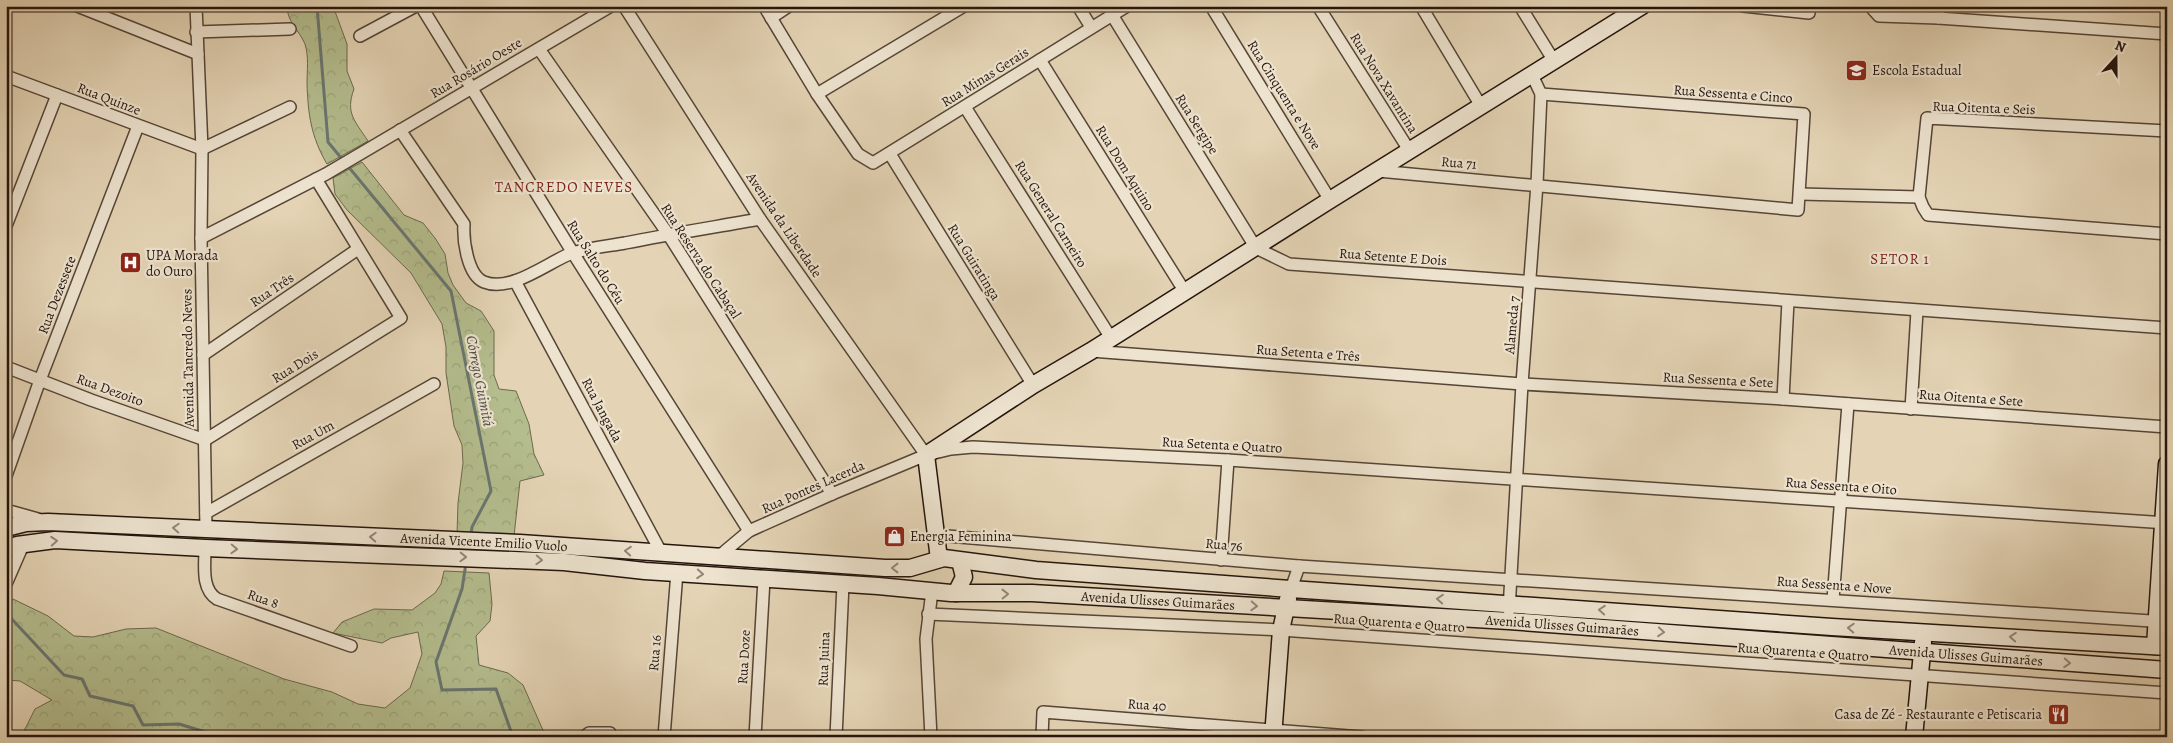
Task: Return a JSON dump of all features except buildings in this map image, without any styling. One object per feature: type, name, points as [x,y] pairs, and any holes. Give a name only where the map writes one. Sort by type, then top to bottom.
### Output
[{"type":"main road","points":[[932,591],[929,574],[935,561],[936,535],[926,455],[1033,385],[1092,351],[1409,150],[1532,75],[1633,9]]},
{"type":"main road","points":[[2161,646],[2167,464]]},
{"type":"main road","name":"Avenida Vicente Emilio Vuolo","points":[[6,528],[26,523],[48,522],[206,529],[438,548]]},
{"type":"main road","name":"Avenida Vicente Emilio Vuolo","points":[[6,549],[23,544],[55,540],[205,548],[438,548],[662,554],[885,568],[910,568],[948,558],[960,561]]},
{"type":"main road","name":"Avenida Vicente Emilio Vuolo","points":[[491,550],[564,562],[956,593]]},
{"type":"main road","points":[[956,593],[964,577],[960,561]]},
{"type":"main road","name":"Avenida Ulisses Guimarães","points":[[960,561],[1036,570],[1291,589],[1924,632],[2161,646]]},
{"type":"main road","points":[[1273,733],[1281,630],[1291,589]]},
{"type":"main road","name":"Avenida Ulisses Guimarães","points":[[956,593],[1032,593],[1509,622],[2167,670]]},
{"type":"main road","points":[[1914,737],[1924,632]]},
{"type":"street","points":[[77,6],[198,54]]},
{"type":"street","name":"Avenida Tancredo Neves","points":[[196,6],[202,149],[201,238],[206,529]]},
{"type":"street","points":[[360,36],[416,6]]},
{"type":"street","name":"Rua Salto do Céu","points":[[421,6],[573,253],[749,531]]},
{"type":"street","name":"Rua Rosário Oeste","points":[[321,176],[611,6]]},
{"type":"street","name":"Avenida da Liberdade","points":[[624,6],[760,219],[926,455]]},
{"type":"street","points":[[764,6],[817,94],[964,6]]},
{"type":"street","points":[[771,18],[789,6]]},
{"type":"street","points":[[1078,6],[1091,27]]},
{"type":"street","name":"Rua Minas Gerais","points":[[817,94],[858,154],[873,163],[1127,6]]},
{"type":"street","name":"Rua Cinquenta e Nove","points":[[1211,6],[1330,200]]},
{"type":"street","name":"Rua Nova Xavantina","points":[[1318,6],[1409,150]]},
{"type":"street","points":[[1421,6],[1481,106]]},
{"type":"street","points":[[1520,6],[1554,61]]},
{"type":"street","points":[[1743,6],[1809,12],[1810,6]]},
{"type":"street","points":[[1870,6],[1879,16],[1938,12],[2167,34]]},
{"type":"street","name":"Rua Sergipe","points":[[1112,15],[1256,248]]},
{"type":"street","points":[[196,32],[290,29]]},
{"type":"street","name":"Rua Reserva do Cabaçal","points":[[539,49],[668,234],[832,494]]},
{"type":"street","name":"Rua Dom Aquino","points":[[1040,60],[1185,292]]},
{"type":"street","name":"Alameda 7","points":[[1509,622],[1541,94],[1532,75]]},
{"type":"street","name":"Rua Quinze","points":[[6,76],[202,149]]},
{"type":"street","name":"Rua Sessenta e Cinco","points":[[1541,94],[1804,114],[1800,194]]},
{"type":"street","points":[[6,226],[57,95]]},
{"type":"street","points":[[202,149],[290,107]]},
{"type":"street","name":"Rua General Carneiro","points":[[965,107],[1111,338]]},
{"type":"street","name":"Rua Oitenta e Seis","points":[[1920,197],[1927,118],[2167,131]]},
{"type":"street","name":"Rua Dezessete","points":[[6,476],[40,380],[138,126]]},
{"type":"street","points":[[400,130],[464,224],[463,238],[472,269],[483,282],[500,286],[515,281],[573,253],[668,234],[760,219]]},
{"type":"street","name":"Rua Guiratinga","points":[[890,154],[1033,385]]},
{"type":"street","name":"Rua 71","points":[[1378,171],[1537,184]]},
{"type":"street","points":[[201,238],[321,176],[358,249]]},
{"type":"street","points":[[1537,184],[1798,210],[1800,194],[1920,197],[1922,207],[1928,215],[2167,234]]},
{"type":"street","name":"Rua Setente E Dois","points":[[1256,248],[1289,264],[1531,282]]},
{"type":"street","name":"Rua Dois","points":[[205,440],[401,318],[358,249]]},
{"type":"street","name":"Rua Três","points":[[203,355],[358,249]]},
{"type":"street","name":"Rua Jangada","points":[[515,281],[662,554]]},
{"type":"street","points":[[1531,282],[2167,328]]},
{"type":"street","points":[[1783,399],[1788,301]]},
{"type":"street","name":"Rua Oitenta e Sete","points":[[1917,311],[1912,409],[2167,427]]},
{"type":"street","name":"Rua Setenta e Três","points":[[1092,351],[1522,384]]},
{"type":"street","name":"Rua Dezoito","points":[[6,366],[91,400],[205,440]]},
{"type":"street","name":"Rua Um","points":[[206,513],[434,384]]},
{"type":"street","name":"Rua Sessenta e Sete","points":[[1522,384],[1783,399],[1912,409]]},
{"type":"street","points":[[1833,600],[1848,404]]},
{"type":"street","name":"Rua Setenta e Quatro","points":[[926,455],[951,449],[973,447],[1228,460],[1517,480]]},
{"type":"street","name":"Rua Pontes Lacerda","points":[[718,557],[749,531],[926,455]]},
{"type":"street","points":[[1221,560],[1228,460]]},
{"type":"street","name":"Rua Sessenta e Oito","points":[[1517,480],[2165,523]]},
{"type":"street","points":[[6,510],[48,522]]},
{"type":"street","name":"Rua 76","points":[[936,535],[1299,566],[1511,579]]},
{"type":"street","points":[[6,584],[23,544]]},
{"type":"street","name":"Rua 8","points":[[205,548],[206,586],[211,595],[217,600],[351,646]]},
{"type":"street","points":[[1291,589],[1299,566]]},
{"type":"street","name":"Rua 16","points":[[664,737],[677,572]]},
{"type":"street","name":"Rua Doze","points":[[755,737],[764,579]]},
{"type":"street","name":"Rua Sessenta e Nove","points":[[1511,579],[2161,621]]},
{"type":"street","name":"Rua Juina","points":[[836,737],[842,584]]},
{"type":"street","points":[[931,737],[926,666],[928,614],[932,591]]},
{"type":"street","name":"Rua Quarenta e Quatro","points":[[928,614],[1281,630],[2167,693]]},
{"type":"street","name":"Rua 40","points":[[1042,737],[1043,712],[1273,733]]},
{"type":"street","points":[[584,737],[589,734],[610,733]]},
{"type":"street","points":[[1273,733],[1362,737]]},
{"type":"green space","points":[[287,6],[333,6],[347,44],[347,71],[354,89],[351,97],[351,111],[355,122],[368,141],[327,164],[317,144],[310,115],[307,94],[305,44],[289,17]]},
{"type":"green space","points":[[362,162],[404,215],[423,223],[435,238],[445,254],[448,273],[453,285],[466,303],[481,311],[494,331],[494,375],[499,389],[516,391],[529,424],[534,454],[544,475],[520,481],[514,536],[457,534],[458,503],[463,463],[462,445],[454,426],[446,373],[446,347],[442,324],[411,273],[347,210],[335,194],[333,178]]},
{"type":"green space","points":[[444,571],[489,573],[492,604],[490,621],[476,636],[479,665],[508,673],[523,685],[546,737],[21,737],[35,709],[52,700],[20,681],[6,680],[6,616],[13,599],[48,616],[74,636],[93,637],[126,629],[156,628],[284,679],[332,692],[358,704],[385,708],[410,688],[422,654],[418,632],[391,638],[382,643],[333,633],[342,622],[374,609],[412,610],[435,593],[441,584]]},
{"type":"waterway","name":"Córrego Guimitá","points":[[317,6],[328,142],[451,291],[491,491],[472,527],[471,535]]},
{"type":"waterway","name":"Córrego Guimitá","points":[[466,563],[462,589],[436,662],[442,690],[496,689],[513,737]]},
{"type":"waterway","points":[[8,615],[64,675],[82,679],[90,696],[133,706],[143,725],[179,724],[222,737]]},
{"type":"place","name":"Escola Estadual","points":[[1856,70]]},
{"type":"place","name":"UPA Morada do Ouro","points":[[130,263]]},
{"type":"place","name":"Energia Feminina","points":[[894,536]]},
{"type":"place","name":"Casa de Zé - Restaurante e Petiscaria","points":[[2058,714]]},
{"type":"district","name":"TANCREDO NEVES","points":[[564,187]]},
{"type":"district","name":"SETOR 1","points":[[1900,259]]}]
